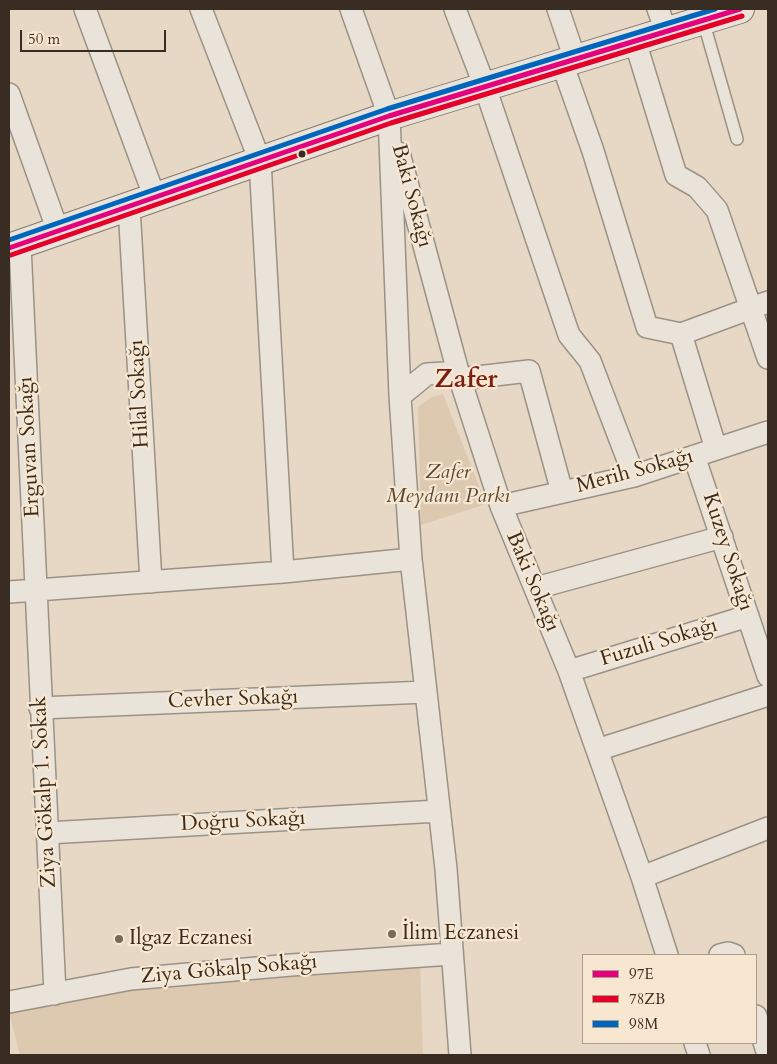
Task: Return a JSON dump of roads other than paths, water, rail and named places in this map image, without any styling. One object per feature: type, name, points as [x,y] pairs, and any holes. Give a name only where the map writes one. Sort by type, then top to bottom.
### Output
[{"type":"street","points":[[85,9],[155,198]]},
{"type":"street","points":[[201,9],[260,161],[283,572]]},
{"type":"street","points":[[351,9],[389,116],[400,396],[410,559],[446,869],[460,1055]]},
{"type":"street","points":[[455,9],[485,87],[569,335],[590,360],[634,476]]},
{"type":"street","points":[[558,9],[569,61],[593,151],[647,327],[681,334],[760,304]]},
{"type":"street","points":[[14,247],[389,116],[635,41],[662,20],[703,20],[740,9]]},
{"type":"street","points":[[635,41],[676,175],[697,187],[717,210],[760,304],[768,358]]},
{"type":"street","points":[[9,94],[58,231]]},
{"type":"street","name":"Baki Sokağı","points":[[389,116],[460,379],[501,506],[569,671],[642,877],[667,954]]},
{"type":"street","name":"Hilal Sokağı","points":[[129,207],[151,582]]},
{"type":"street","name":"Erguvan Sokağı","points":[[14,247],[36,590]]},
{"type":"street","points":[[681,334],[716,449]]},
{"type":"street","points":[[400,396],[427,374],[444,373],[460,379],[529,371],[562,492]]},
{"type":"street","name":"Merih Sokağı","points":[[501,506],[634,476],[768,432]]},
{"type":"street","name":"Kuzey Sokağı","points":[[694,456],[768,676]]},
{"type":"street","points":[[536,588],[722,537]]},
{"type":"street","points":[[9,592],[283,572],[410,559]]},
{"type":"street","name":"Ziya Gökalp 1. Sokak","points":[[36,590],[40,708],[55,994]]},
{"type":"street","name":"Fuzuli Sokağı","points":[[569,671],[748,616]]},
{"type":"street","name":"Cevher Sokağı","points":[[40,708],[426,692]]},
{"type":"street","points":[[597,750],[768,695]]},
{"type":"street","name":"Doğru Sokağı","points":[[47,833],[439,811]]},
{"type":"street","points":[[642,877],[768,828]]},
{"type":"street","name":"Ziya Gökalp Sokağı","points":[[9,1002],[131,978],[452,954]]},
{"type":"street","points":[[757,1019],[768,1055]]},
{"type":"lane","points":[[703,20],[737,139]]},
{"type":"place","name":"İlim Eczanesi","points":[[392,934]]},
{"type":"place","name":"Ilgaz Eczanesi","points":[[119,939]]},
{"type":"district","name":"Zafer","points":[[466,381]]},
{"type":"park label","name":"Zafer Meydanı Parkı","points":[[448,485]]}]
